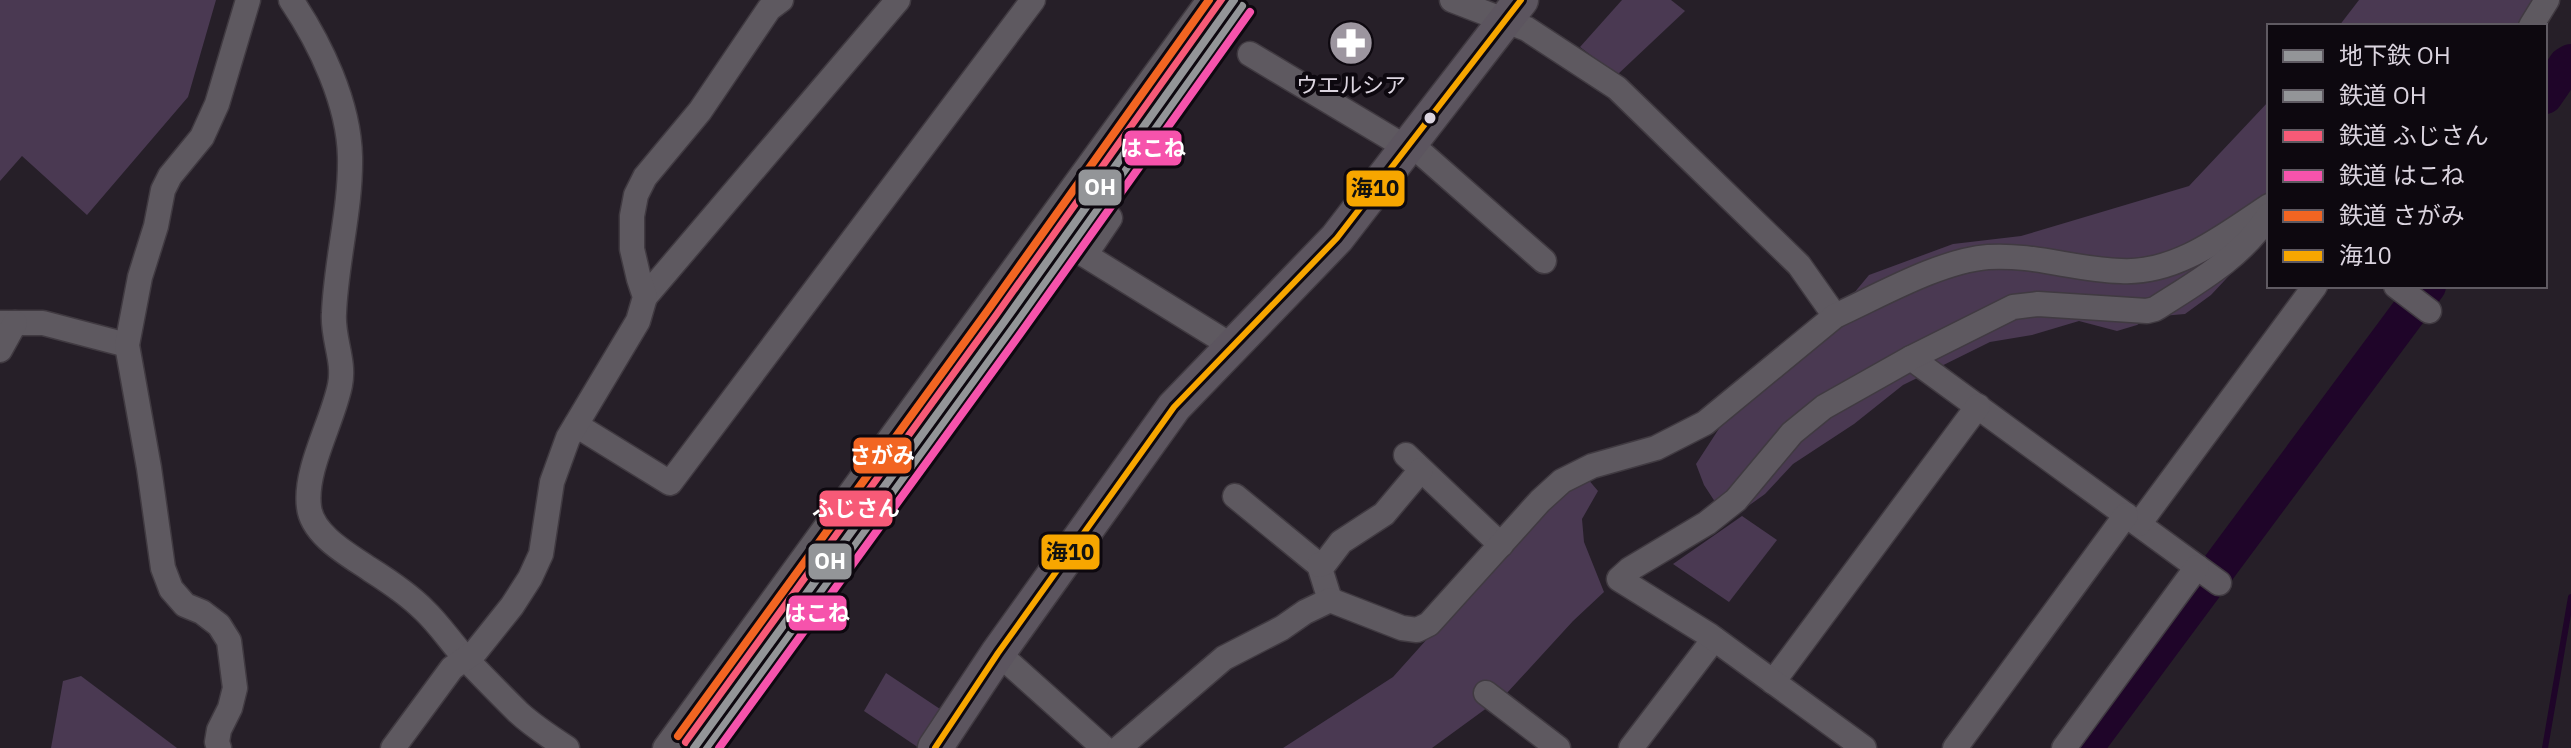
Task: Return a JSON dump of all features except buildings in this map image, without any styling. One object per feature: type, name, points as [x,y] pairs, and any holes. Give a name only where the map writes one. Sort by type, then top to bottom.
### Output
[{"type":"main road","points":[[935,748],[998,653],[1174,407],[1337,238],[1513,10]]},
{"type":"street","points":[[219,748],[219,730],[230,708],[235,688],[229,641],[219,625],[202,612],[185,605],[171,589],[163,568],[127,345],[140,277],[156,226],[163,190],[170,176],[202,137],[217,104],[248,0]]},
{"type":"street","points":[[291,0],[309,26],[341,102],[350,154],[333,334],[342,366],[340,385],[312,471],[309,507],[318,529],[422,608],[520,713],[567,748]]},
{"type":"street","points":[[645,297],[632,249],[632,216],[636,195],[645,177],[700,111],[769,9],[781,0]]},
{"type":"street","points":[[393,748],[452,668],[476,651],[530,578],[541,554],[552,482],[576,425],[638,321],[645,297],[898,0]]},
{"type":"street","points":[[576,425],[670,483],[1033,0]]},
{"type":"street","points":[[665,748],[1209,0]]},
{"type":"street","points":[[1452,0],[1513,10],[1527,29],[1617,88],[1844,312]]},
{"type":"street","points":[[2532,24],[2547,0]]},
{"type":"street","points":[[1250,54],[1409,146],[1544,261]]},
{"type":"street","points":[[1119,748],[1224,658],[1330,600],[1402,628],[1417,630],[1429,624],[1540,501],[1562,481],[1592,466],[1656,448],[1705,423],[1844,312],[1943,267],[1985,257],[2026,256],[2122,272],[2167,266],[2213,243],[2267,207]]},
{"type":"street","points":[[1110,218],[1085,255],[1232,346]]},
{"type":"street","points":[[1864,748],[1714,639],[1619,579],[1630,569],[1707,523],[1736,500],[1792,433],[1824,407],[1911,358],[2013,307],[2038,304],[2155,309],[2230,260],[2267,218]]},
{"type":"street","points":[[1955,748],[2313,288]]},
{"type":"street","points":[[0,350],[8,323],[43,323],[127,345]]},
{"type":"street","points":[[1911,358],[2207,574],[2064,748]]},
{"type":"street","points":[[1773,682],[1978,406]]},
{"type":"street","points":[[1319,565],[1325,563],[1341,542],[1384,514],[1413,463],[1501,545]]},
{"type":"street","points":[[1235,496],[1319,565],[1330,600]]},
{"type":"street","points":[[1631,748],[1714,639]]},
{"type":"street","points":[[998,653],[1104,748]]},
{"type":"street","points":[[1486,693],[1558,748]]},
{"type":"shaded area","points":[[0,0],[216,0],[188,97],[87,215],[22,156],[0,181]]},
{"type":"shaded area","points":[[1622,0],[1671,0],[1685,11],[1617,75],[1580,47]]},
{"type":"shaded area","points":[[2359,0],[2548,0],[2542,24],[2341,24]]},
{"type":"shaded area","points":[[2267,103],[2267,235],[2211,295],[2185,314],[2150,317],[2117,331],[2079,321],[2032,335],[1990,342],[1903,385],[1854,424],[1793,464],[1765,494],[1737,514],[1721,511],[1704,485],[1696,464],[1722,424],[1830,335],[1849,299],[1869,275],[1953,244],[2021,236],[2189,186]]},
{"type":"shaded area","points":[[1587,478],[1598,491],[1582,519],[1584,542],[1604,592],[1506,694],[1432,748],[1283,748],[1393,677],[1558,493]]},
{"type":"shaded area","points":[[1742,516],[1777,540],[1729,602],[1673,564]]},
{"type":"shaded area","points":[[886,673],[946,713],[919,748],[864,711]]},
{"type":"shaded area","points":[[81,676],[177,748],[51,748],[63,681]]},
{"type":"waterway","points":[[2547,93],[2571,62]]},
{"type":"waterway","points":[[2085,748],[2427,288]]},
{"type":"waterway","points":[[2545,748],[2571,597]]},
{"type":"metro line","name":"OH","points":[[694,748],[1234,0]]},
{"type":"rail line","name":"さがみ","points":[[678,736],[1209,0]]},
{"type":"rail line","name":"ふじさん","points":[[686,742],[1222,0]]},
{"type":"rail line","name":"OH","points":[[706,748],[1242,6]]},
{"type":"rail line","name":"はこね","points":[[719,748],[1250,12]]},
{"type":"transit line","name":"海10","points":[[935,748],[998,653],[1174,407],[1337,238],[1521,0]]},
{"type":"place","name":"ウエルシア","points":[[1351,43]]}]
